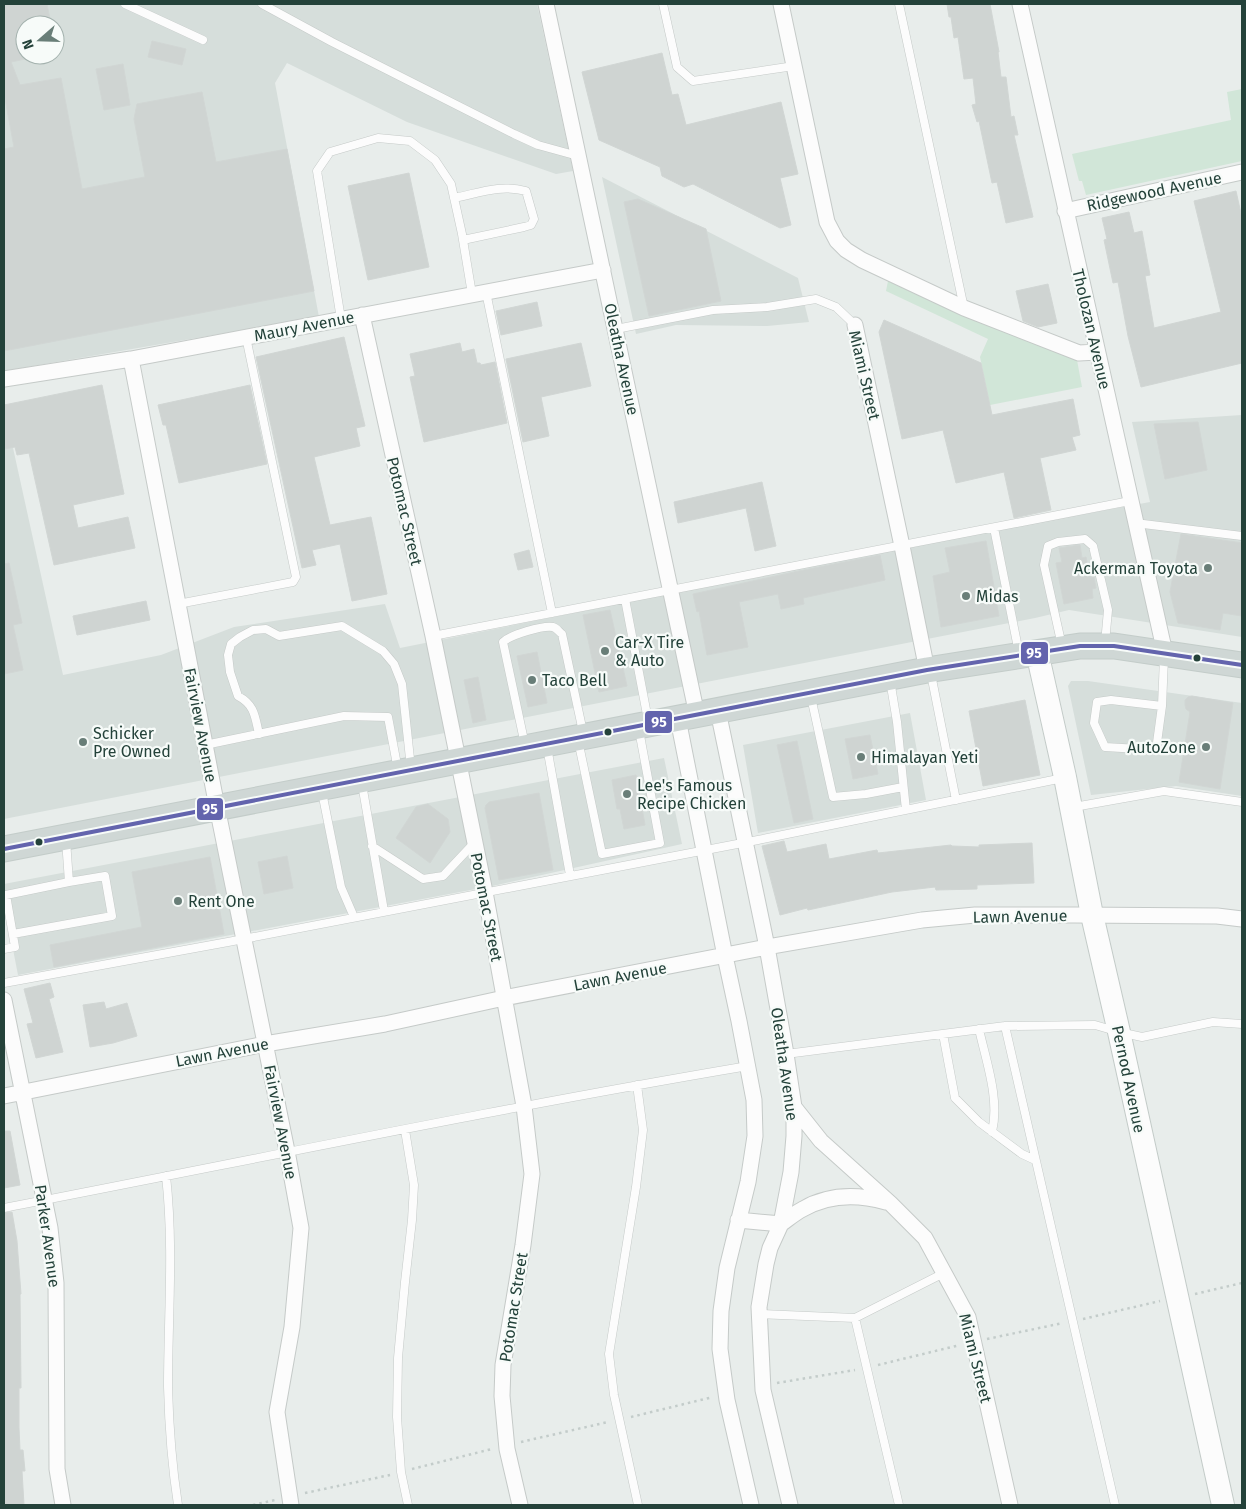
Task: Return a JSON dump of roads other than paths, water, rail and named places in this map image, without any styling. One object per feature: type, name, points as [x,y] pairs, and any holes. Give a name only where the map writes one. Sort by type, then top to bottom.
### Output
[{"type":"main road","points":[[4,849],[810,692],[1028,653],[1080,646],[1105,646],[1242,665]]},
{"type":"street","name":"Oleatha Avenue","points":[[546,4],[698,715],[745,842],[767,947],[786,1054],[794,1107],[791,1172],[781,1224],[770,1248],[758,1307],[763,1390],[790,1505]]},
{"type":"street","points":[[781,4],[827,222],[837,241],[846,250],[862,260],[964,308],[1079,353],[1097,352]]},
{"type":"street","name":"Tholozan Avenue","points":[[1020,4],[1165,653]]},
{"type":"street","name":"Ridgewood Avenue","points":[[1065,210],[1242,172]]},
{"type":"street","name":"Maury Avenue","points":[[4,379],[131,359],[603,270]]},
{"type":"street","name":"Potomac Street","points":[[362,315],[433,636],[485,892],[524,1106],[532,1174],[524,1245],[503,1365],[502,1396],[507,1449],[520,1505]]},
{"type":"street","name":"Miami Street","points":[[855,325],[928,670]]},
{"type":"street","name":"Fairview Avenue","points":[[131,359],[217,807],[287,1152],[300,1228],[292,1328],[277,1412],[292,1505]]},
{"type":"street","name":"Pernod Avenue","points":[[1028,653],[1065,777],[1092,915],[1223,1505]]},
{"type":"street","name":"Oleatha Avenue","points":[[698,715],[703,850],[754,1100],[755,1136],[748,1182],[727,1268],[721,1311],[720,1350],[727,1400],[751,1505]]},
{"type":"street","name":"Lawn Avenue","points":[[4,1096],[265,1044],[385,1024],[504,998],[767,947],[922,920],[975,916],[1092,915],[1217,916],[1242,919]]},
{"type":"street","name":"Parker Avenue","points":[[4,1000],[50,1228],[56,1283],[57,1469],[62,1505]]},
{"type":"street","name":"Miami Street","points":[[794,1107],[821,1141],[890,1203],[925,1238],[944,1273],[968,1318],[1010,1505]]},
{"type":"street","points":[[738,1220],[781,1224],[803,1209],[818,1202],[850,1196],[869,1197],[890,1203]]},
{"type":"lane","points":[[125,4],[203,40]]},
{"type":"lane","points":[[262,4],[332,42],[514,134],[538,145],[578,156]]},
{"type":"lane","points":[[663,4],[677,67],[693,81],[794,66]]},
{"type":"lane","points":[[899,4],[964,308]]},
{"type":"lane","points":[[341,319],[317,171],[330,152],[378,138],[410,141],[435,160],[451,184],[463,240],[479,293],[552,613]]},
{"type":"lane","points":[[454,198],[503,187],[526,191],[534,219],[531,224],[524,227],[463,240]]},
{"type":"lane","name":"Miami Street","points":[[616,329],[713,310],[767,307],[816,298],[836,307],[855,325]]},
{"type":"lane","points":[[178,604],[293,582],[296,577],[246,337]]},
{"type":"lane","points":[[433,636],[1130,501]]},
{"type":"lane","points":[[1136,523],[1242,536]]},
{"type":"lane","points":[[994,528],[1028,653]]},
{"type":"lane","points":[[1063,648],[1044,565],[1048,546],[1058,542],[1086,539],[1093,546],[1108,610],[1105,646]]},
{"type":"lane","points":[[570,875],[536,746],[503,648],[503,642],[506,638],[514,635],[545,627],[557,629],[562,634],[591,802],[602,854],[660,843],[650,790],[625,599]]},
{"type":"lane","points":[[259,734],[250,704],[238,696],[230,672],[228,655],[231,644],[253,630],[266,629],[279,636],[342,626],[383,651],[394,664],[402,684],[405,771]]},
{"type":"lane","points":[[1162,706],[1111,700],[1097,702],[1094,724],[1105,747],[1156,750],[1162,706],[1165,653]]},
{"type":"lane","points":[[928,670],[956,800]]},
{"type":"lane","points":[[890,677],[897,722],[906,810]]},
{"type":"lane","points":[[810,692],[833,797],[866,794],[904,787]]},
{"type":"lane","points":[[205,745],[344,716],[388,717],[405,771]]},
{"type":"lane","points":[[4,983],[745,842],[1065,777]]},
{"type":"lane","points":[[361,779],[384,911]]},
{"type":"lane","points":[[321,787],[341,887],[354,917]]},
{"type":"lane","points":[[1071,808],[1164,791],[1242,802]]},
{"type":"lane","points":[[66,837],[69,882]]},
{"type":"lane","points":[[372,846],[423,878],[442,876],[475,842]]},
{"type":"lane","points":[[4,949],[15,947],[6,911],[6,895],[105,876],[112,916],[13,934]]},
{"type":"lane","points":[[786,1054],[1005,1026],[1095,1025],[1142,1037],[1212,1022],[1242,1024]]},
{"type":"lane","points":[[1005,1026],[1114,1505]]},
{"type":"lane","points":[[978,1029],[992,1082],[995,1121],[992,1132]]},
{"type":"lane","points":[[943,1034],[955,1098],[979,1122],[1022,1154],[1035,1160]]},
{"type":"lane","points":[[4,1208],[524,1106],[748,1066]]},
{"type":"lane","points":[[638,1085],[644,1130],[609,1354],[614,1395],[638,1505]]},
{"type":"lane","points":[[405,1130],[414,1185],[398,1358],[397,1416],[401,1472],[408,1505]]},
{"type":"lane","points":[[166,1176],[171,1242],[168,1387],[174,1477],[178,1505]]},
{"type":"lane","points":[[759,1314],[855,1318],[944,1273]]},
{"type":"lane","points":[[855,1318],[899,1505]]},
{"type":"place","name":"Ackerman Toyota","points":[[1208,568]]},
{"type":"place","name":"Midas","points":[[966,596]]},
{"type":"place","name":"Car-X Tire & Auto","points":[[605,651]]},
{"type":"place","name":"Taco Bell","points":[[532,680]]},
{"type":"place","name":"Schicker Pre Owned","points":[[83,742]]},
{"type":"place","name":"AutoZone","points":[[1206,747]]},
{"type":"place","name":"Himalayan Yeti","points":[[861,757]]},
{"type":"place","name":"Lee's Famous Recipe Chicken","points":[[627,794]]},
{"type":"place","name":"Rent One","points":[[178,901]]}]
